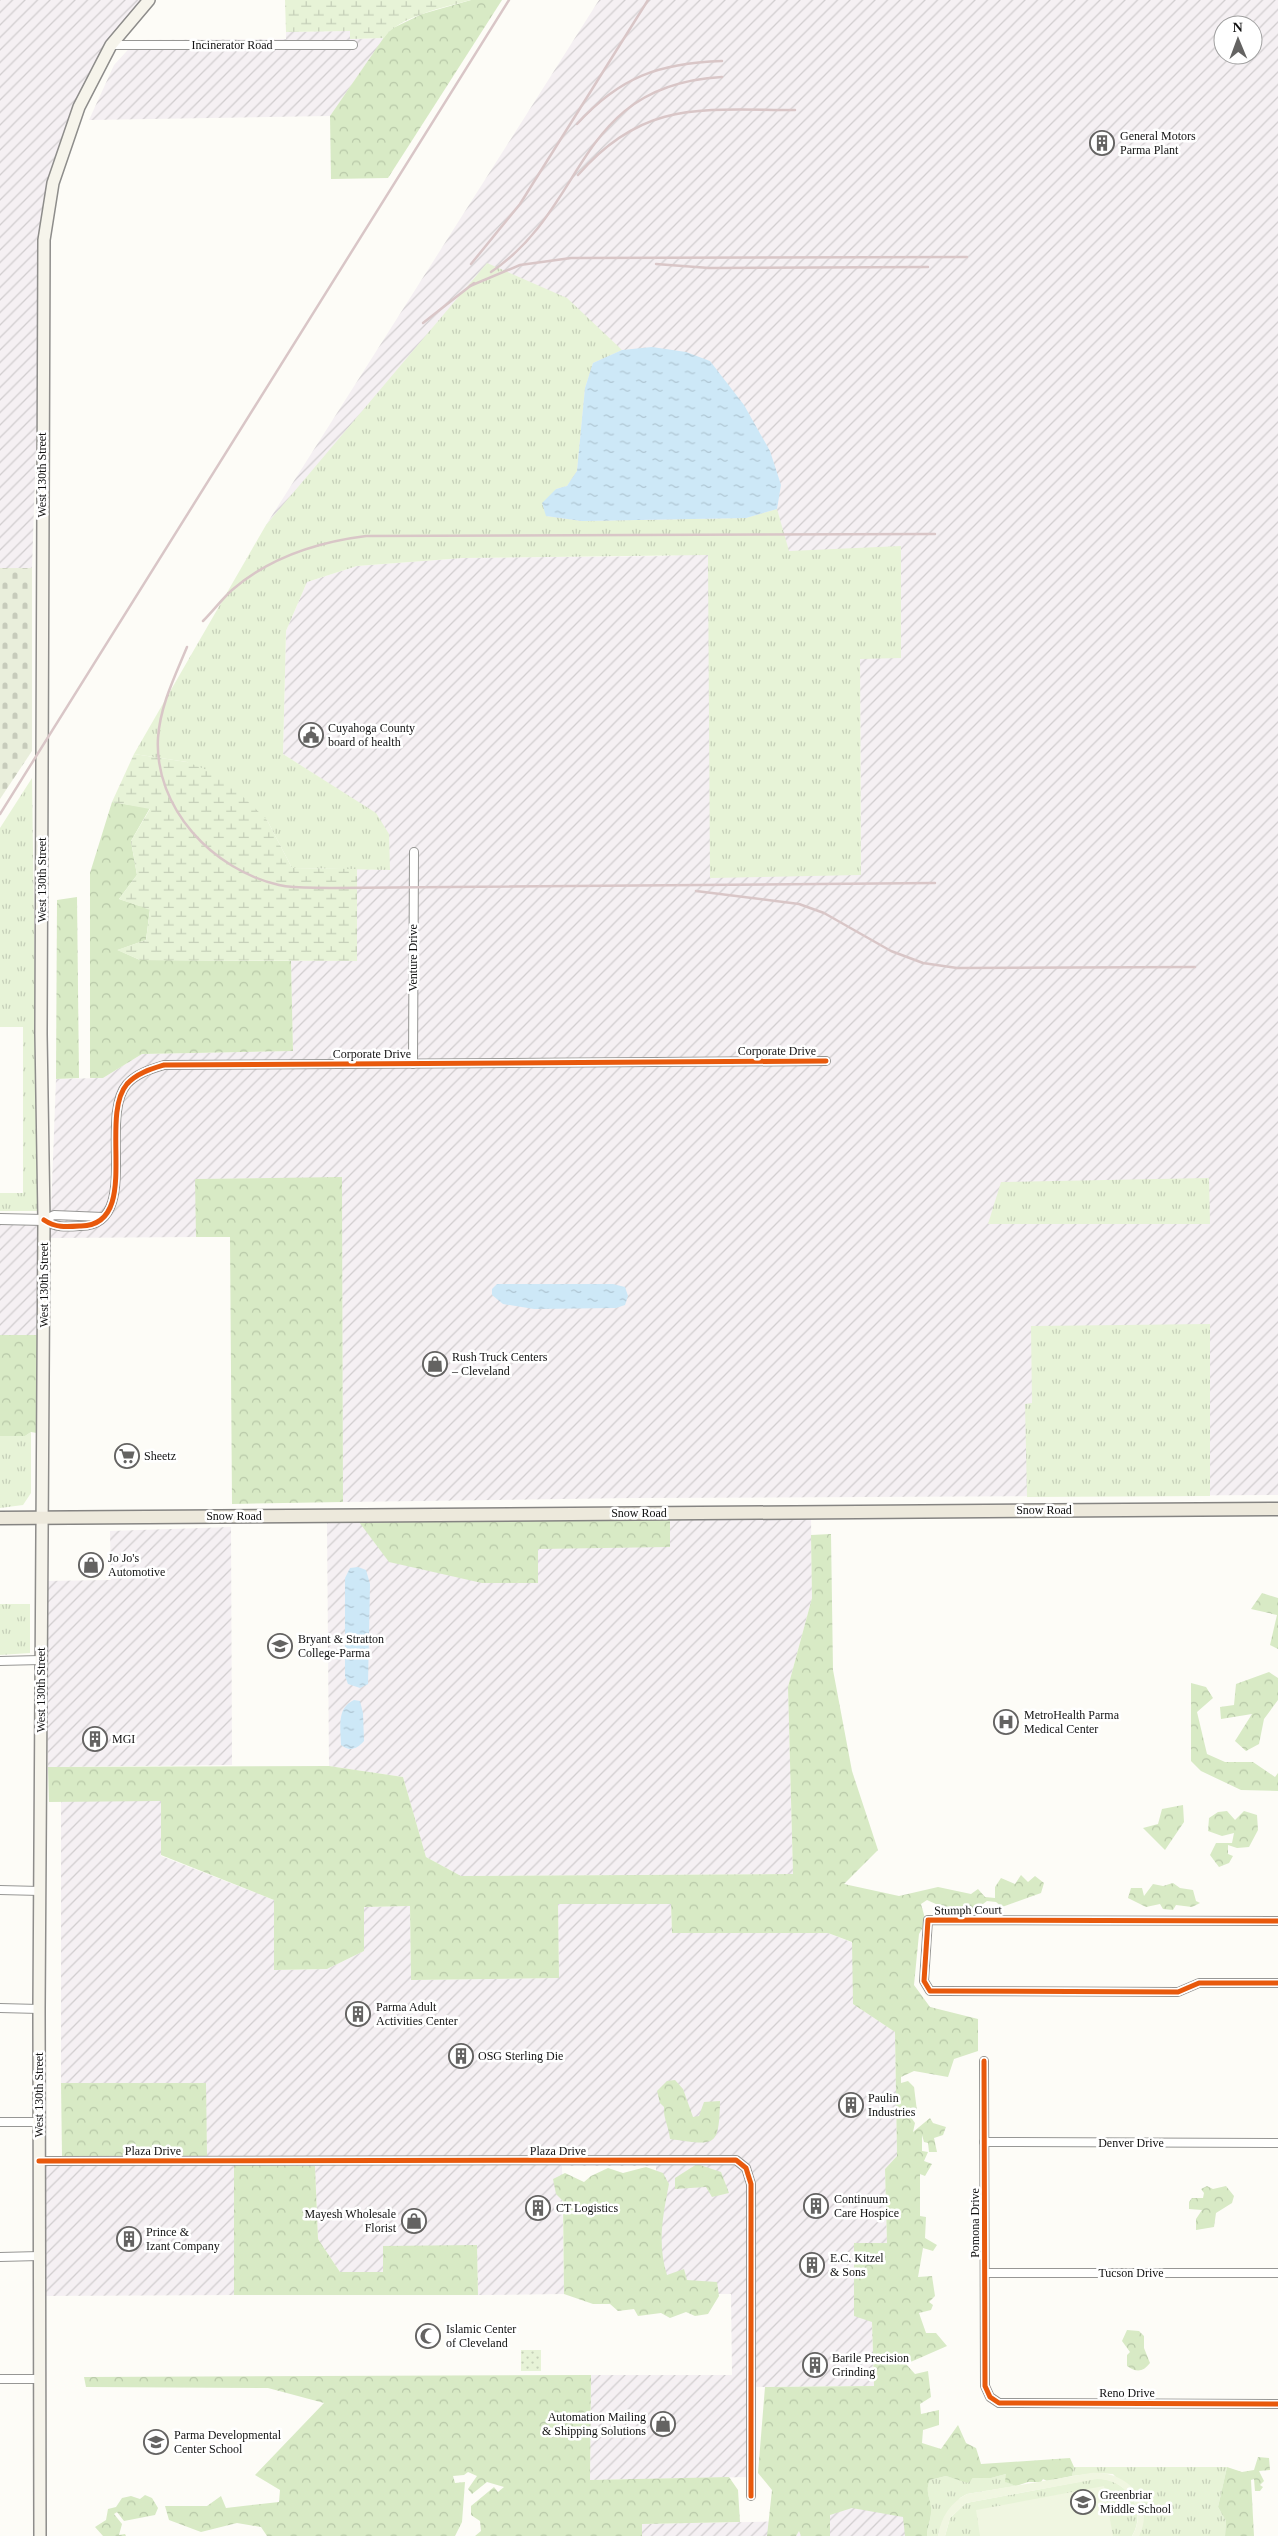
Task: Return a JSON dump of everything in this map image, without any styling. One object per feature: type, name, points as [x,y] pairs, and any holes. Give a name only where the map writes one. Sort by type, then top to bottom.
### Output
[{"type":"main road","name":"West 130th Street","points":[[40,2536],[38,2122],[44,1220],[41,1034],[44,240],[47,210],[60,160],[79,107],[111,44],[148,0]]},
{"type":"main road","name":"Snow Road","points":[[0,1518],[1278,1509]]},
{"type":"street","name":"Incinerator Road","points":[[111,44],[353,45]]},
{"type":"street","name":"Venture Drive","points":[[413,1064],[414,852]]},
{"type":"street","name":"Corporate Drive","points":[[44,1220],[54,1215],[104,1217],[109,1212],[116,1191],[116,1105],[127,1084],[148,1070],[164,1065],[826,1061]]},
{"type":"street","points":[[0,1219],[44,1220]]},
{"type":"street","points":[[0,1661],[40,1660]]},
{"type":"street","points":[[0,1890],[40,1891]]},
{"type":"street","name":"Stumph Court","points":[[1278,1921],[928,1920],[924,1981],[930,1990],[944,1991],[1178,1992],[1199,1983],[1278,1983]]},
{"type":"street","points":[[0,2008],[39,2009]]},
{"type":"street","name":"Pomona Drive","points":[[984,2061],[985,2386]]},
{"type":"street","points":[[0,2122],[38,2122]]},
{"type":"street","name":"Denver Drive","points":[[984,2142],[1278,2143]]},
{"type":"street","name":"Plaza Drive","points":[[39,2162],[736,2160],[746,2168],[751,2184],[751,2496]]},
{"type":"street","points":[[0,2257],[39,2256]]},
{"type":"street","name":"Tucson Drive","points":[[985,2273],[1278,2273]]},
{"type":"street","points":[[0,2378],[40,2379]]},
{"type":"street","name":"Reno Drive","points":[[985,2386],[990,2397],[999,2403],[1278,2404]]},
{"type":"shaded area","points":[[0,0],[146,0],[103,53],[44,205],[32,568],[0,568]]},
{"type":"shaded area","points":[[599,0],[1278,0],[1278,1495],[632,1498],[343,1502],[342,1178],[196,1179],[196,1237],[50,1238],[56,1079],[103,1078],[142,1054],[293,1051],[291,961],[357,961],[357,869],[390,870],[375,813],[283,754],[286,631],[307,582],[357,566],[463,558],[679,556],[266,525]],"holes":[[[708,555],[860,658],[861,874]]]},
{"type":"shaded area","points":[[350,31],[350,39],[384,38],[330,116],[89,120],[114,65],[137,40],[286,39],[286,32]]},
{"type":"shaded area","points":[[0,1221],[41,1222],[37,1335],[0,1335]]},
{"type":"shaded area","points":[[811,1517],[812,1598],[788,1687],[793,1874],[461,1876],[426,1857],[403,1777],[329,1766],[327,1523]]},
{"type":"shaded area","points":[[231,1527],[232,1765],[48,1767],[45,1581],[111,1580],[110,1531]]},
{"type":"shaded area","points":[[61,1801],[161,1801],[161,1856],[274,1900],[275,1970],[327,1969],[364,1951],[364,1907],[410,1906],[411,1980],[559,1978],[558,1904],[671,1904],[672,1933],[828,1933],[853,1943],[853,2004],[895,2032],[897,2156],[885,2169],[887,2243],[855,2243],[872,2322],[874,2386],[747,2387],[748,2477],[590,2480],[591,2375],[732,2375],[731,2294],[659,2294],[656,2166],[562,2166],[564,2294],[478,2295],[477,2246],[383,2246],[383,2273],[340,2272],[318,2239],[315,2166],[234,2165],[234,2295],[44,2296],[45,2156],[207,2156],[205,2083],[61,2083]]},
{"type":"shaded area","points":[[919,2468],[919,2536],[642,2536],[642,2524],[798,2521]]},
{"type":"green space","points":[[285,0],[471,0],[436,9],[412,18],[391,30],[384,38],[350,39],[350,31],[286,32]]},
{"type":"green space","points":[[471,0],[502,0],[388,178],[331,179],[330,116],[389,30],[422,14]]},
{"type":"green space","points":[[487,263],[567,298],[622,350],[593,363],[585,388],[577,471],[567,486],[556,489],[546,516],[582,521],[746,518],[777,509],[789,551],[901,546],[901,658],[860,659],[861,875],[710,878],[708,555],[463,558],[357,566],[307,582],[286,631],[283,754],[376,813],[389,834],[390,870],[292,868],[267,820],[187,762],[134,754],[266,525]]},
{"type":"green space","points":[[0,568],[32,568],[32,751],[0,799]]},
{"type":"green space","points":[[134,754],[187,762],[222,776],[267,820],[292,868],[357,869],[357,961],[140,960],[117,950],[146,940],[150,910],[119,899],[137,875],[131,841],[150,809],[112,802]]},
{"type":"green space","points":[[32,778],[38,1211],[0,1211],[0,1193],[23,1193],[23,1027],[0,1027],[0,828]]},
{"type":"green space","points":[[112,802],[150,808],[131,841],[137,875],[119,899],[150,909],[146,940],[118,950],[140,960],[291,961],[293,1051],[142,1054],[103,1078],[90,1078],[90,873]]},
{"type":"green space","points":[[77,897],[79,1078],[56,1079],[57,900]]},
{"type":"green space","points":[[342,1177],[343,1502],[232,1504],[230,1237],[196,1237],[195,1179]]},
{"type":"green space","points":[[1209,1178],[1210,1224],[988,1224],[1001,1182]]},
{"type":"green space","points":[[1210,1324],[1210,1496],[1027,1497],[1025,1404],[1032,1403],[1031,1326]]},
{"type":"green space","points":[[0,1335],[37,1335],[37,1433],[31,1432],[25,1436],[0,1436]]},
{"type":"green space","points":[[31,1432],[31,1493],[23,1505],[0,1508],[0,1436],[25,1436]]},
{"type":"green space","points":[[670,1519],[670,1547],[538,1549],[538,1583],[482,1583],[389,1562],[359,1522]]},
{"type":"green space","points":[[831,1534],[833,1670],[852,1771],[878,1850],[844,1884],[899,1896],[938,1887],[971,1894],[978,1889],[985,1897],[995,1898],[995,1887],[1001,1878],[1015,1884],[1021,1875],[1028,1882],[1035,1876],[1044,1883],[1041,1893],[1002,1907],[996,1902],[987,1901],[972,1910],[957,1911],[927,1900],[921,1904],[926,1922],[919,1934],[914,1985],[930,2007],[978,2019],[978,2051],[954,2059],[948,2077],[914,2071],[901,2077],[901,2083],[908,2081],[914,2087],[917,2111],[910,2116],[915,2123],[913,2132],[930,2118],[933,2123],[946,2127],[943,2135],[934,2138],[937,2152],[929,2152],[928,2143],[924,2142],[922,2135],[922,2151],[928,2152],[924,2161],[932,2164],[925,2176],[920,2174],[920,2216],[926,2217],[925,2238],[937,2245],[933,2251],[923,2248],[918,2277],[932,2276],[935,2296],[929,2302],[933,2305],[931,2310],[919,2313],[926,2333],[936,2333],[947,2346],[906,2364],[915,2374],[928,2371],[931,2397],[920,2404],[921,2414],[939,2410],[939,2425],[923,2430],[922,2443],[941,2449],[958,2425],[966,2443],[976,2448],[981,2464],[1070,2458],[1074,2467],[1072,2476],[1047,2481],[1043,2479],[1041,2482],[1028,2482],[1016,2486],[1005,2482],[1006,2474],[991,2478],[973,2478],[968,2483],[946,2476],[930,2480],[928,2492],[931,2512],[927,2536],[905,2536],[903,2517],[852,2508],[830,2515],[830,2536],[801,2536],[799,2531],[796,2536],[767,2536],[772,2490],[758,2473],[765,2387],[874,2386],[872,2322],[854,2316],[854,2243],[887,2243],[885,2169],[897,2156],[895,2032],[853,2004],[852,1942],[828,1933],[672,1933],[671,1904],[558,1904],[559,1978],[411,1980],[410,1906],[364,1907],[364,1951],[327,1969],[274,1970],[274,1900],[161,1855],[161,1801],[49,1802],[48,1767],[329,1766],[403,1777],[426,1857],[461,1876],[793,1874],[788,1687],[812,1598],[811,1535]]},
{"type":"green space","points":[[1262,1593],[1278,1598],[1278,1649],[1270,1645],[1277,1615],[1251,1609]]},
{"type":"green space","points":[[0,1604],[30,1604],[30,1653],[0,1655]]},
{"type":"green space","points":[[1269,1672],[1278,1678],[1278,1700],[1264,1719],[1259,1744],[1246,1751],[1235,1741],[1252,1714],[1221,1719],[1220,1707],[1234,1705],[1236,1684]]},
{"type":"green space","points":[[1191,1683],[1206,1687],[1213,1698],[1197,1712],[1207,1754],[1225,1762],[1253,1762],[1275,1777],[1278,1773],[1278,1791],[1241,1790],[1201,1771],[1191,1761]]},
{"type":"green space","points":[[1183,1805],[1184,1822],[1165,1850],[1143,1828],[1158,1824],[1162,1809]]},
{"type":"green space","points":[[1227,1811],[1235,1820],[1244,1811],[1257,1815],[1258,1830],[1249,1847],[1237,1848],[1228,1845],[1228,1854],[1233,1856],[1229,1863],[1219,1867],[1210,1855],[1216,1843],[1232,1843],[1234,1833],[1222,1836],[1208,1831],[1209,1818],[1218,1812]]},
{"type":"green space","points":[[1173,1883],[1180,1888],[1193,1890],[1196,1901],[1200,1903],[1192,1907],[1176,1905],[1173,1910],[1163,1909],[1160,1904],[1146,1907],[1128,1898],[1131,1888],[1142,1888],[1144,1896],[1153,1884],[1163,1886]]},
{"type":"green space","points":[[675,2080],[683,2089],[693,2117],[699,2116],[704,2102],[720,2101],[718,2128],[716,2136],[712,2140],[697,2142],[670,2139],[664,2107],[660,2103],[657,2091],[667,2081]]},
{"type":"green space","points":[[61,2083],[206,2083],[207,2156],[62,2156]]},
{"type":"green space","points":[[697,2164],[721,2172],[729,2193],[712,2197],[706,2187],[675,2189],[675,2178]]},
{"type":"green space","points":[[234,2165],[315,2166],[318,2239],[340,2272],[383,2272],[383,2246],[477,2245],[478,2295],[234,2295]]},
{"type":"green space","points":[[646,2167],[663,2173],[669,2184],[663,2218],[662,2241],[662,2252],[667,2275],[684,2269],[687,2280],[717,2282],[719,2296],[708,2314],[695,2316],[686,2312],[670,2318],[661,2313],[638,2316],[634,2309],[618,2311],[610,2304],[593,2304],[564,2294],[563,2201],[556,2194],[553,2179],[565,2173],[584,2182],[591,2176],[608,2168],[623,2173]]},
{"type":"green space","points":[[1207,2186],[1213,2189],[1226,2186],[1234,2196],[1232,2203],[1216,2213],[1214,2227],[1196,2230],[1196,2219],[1202,2210],[1189,2209],[1189,2202],[1192,2198],[1203,2198],[1204,2193],[1201,2189]]},
{"type":"green space","points":[[1127,2330],[1139,2331],[1144,2336],[1144,2348],[1150,2363],[1142,2370],[1134,2370],[1127,2366],[1127,2355],[1130,2352],[1122,2341]]},
{"type":"green space","points":[[521,2350],[541,2350],[541,2371],[521,2371]]},
{"type":"green space","points":[[591,2375],[590,2480],[729,2477],[738,2490],[740,2522],[642,2524],[642,2536],[475,2536],[481,2531],[480,2521],[471,2515],[471,2506],[494,2487],[498,2492],[504,2487],[487,2482],[472,2494],[468,2489],[477,2476],[468,2472],[464,2475],[453,2476],[455,2483],[465,2482],[462,2522],[455,2536],[267,2536],[261,2527],[237,2523],[201,2532],[169,2520],[165,2506],[207,2506],[221,2496],[226,2508],[279,2502],[280,2490],[255,2475],[324,2403],[268,2388],[86,2387],[84,2377]]},
{"type":"green space","points":[[1258,2457],[1269,2458],[1270,2470],[1259,2471],[1264,2481],[1260,2485],[1263,2487],[1260,2491],[1255,2491],[1254,2479],[1251,2480],[1254,2536],[1225,2536],[1226,2521],[1218,2507],[1227,2467],[1242,2472],[1254,2470]]},
{"type":"green space","points":[[1074,2467],[1227,2467],[1218,2507],[1226,2521],[1225,2536],[1139,2536],[1143,2508],[1113,2474],[1097,2473],[1072,2476]]},
{"type":"green space","points":[[1091,2473],[1104,2473],[1116,2477],[1135,2491],[1141,2500],[1144,2511],[1139,2536],[1132,2536],[1137,2526],[1138,2516],[1132,2497],[1117,2484],[1108,2480],[1097,2479],[966,2503],[950,2518],[945,2536],[938,2536],[941,2523],[947,2511],[967,2494]]},
{"type":"green space","points":[[1006,2474],[1006,2482],[1016,2486],[967,2494],[960,2498],[939,2531],[938,2536],[927,2536],[931,2512],[928,2492],[930,2480],[946,2476],[968,2482],[973,2478],[991,2478]]},
{"type":"green space","points":[[1094,2479],[1105,2479],[1115,2483],[1124,2488],[1131,2496],[1137,2515],[1132,2536],[945,2536],[950,2518],[966,2503]]},
{"type":"green space","points":[[1104,2486],[1113,2536],[980,2536],[976,2510]]},
{"type":"green space","points":[[145,2495],[152,2498],[158,2508],[155,2515],[124,2521],[117,2512],[114,2514],[122,2524],[119,2535],[125,2534],[126,2536],[103,2536],[95,2527],[106,2520],[108,2509],[116,2507],[122,2498],[131,2496],[140,2499]]},
{"type":"water","points":[[652,347],[686,352],[710,361],[744,405],[770,451],[781,485],[777,509],[746,518],[582,521],[546,516],[542,503],[556,489],[567,486],[577,471],[585,388],[593,363],[622,350]]},
{"type":"water","points":[[497,1284],[613,1284],[625,1287],[628,1296],[625,1305],[616,1308],[534,1309],[503,1304],[492,1295],[492,1289]]},
{"type":"water","points":[[358,1567],[366,1570],[370,1584],[368,1684],[360,1688],[348,1684],[345,1676],[345,1578],[350,1568]]},
{"type":"water","points":[[354,1700],[360,1701],[363,1713],[364,1741],[356,1748],[350,1749],[341,1745],[340,1725],[344,1708]]},
{"type":"railway","points":[[0,814],[509,0]]},
{"type":"railway","points":[[471,264],[520,204],[648,0]]},
{"type":"railway","points":[[577,124],[609,95],[625,84],[642,76],[660,69],[679,65],[722,61]]},
{"type":"railway","points":[[491,272],[523,245],[548,215],[588,153],[610,125],[638,102],[674,85],[722,77]]},
{"type":"railway","points":[[578,175],[602,150],[627,133],[651,121],[677,114],[703,111],[732,109],[795,110]]},
{"type":"railway","points":[[470,286],[520,265],[571,258],[967,257]]},
{"type":"railway","points":[[656,264],[709,268],[928,267]]},
{"type":"railway","points":[[423,323],[474,283]]},
{"type":"railway","points":[[203,621],[232,590],[246,579],[278,560],[330,542],[366,536],[935,534]]},
{"type":"railway","points":[[187,647],[169,691],[159,726],[159,764],[166,788],[177,811],[192,832],[211,850],[232,866],[255,877],[279,885],[333,888],[935,883]]},
{"type":"railway","points":[[696,891],[799,904],[824,913],[891,951],[923,963],[957,968],[1195,967]]},
{"type":"cycle path","points":[[44,1220],[57,1226],[81,1226],[99,1221],[110,1208],[115,1190],[116,1120],[119,1100],[131,1080],[144,1072],[164,1065],[826,1061]]},
{"type":"cycle path","points":[[1278,1921],[928,1920],[924,1981],[930,1991],[1178,1992],[1199,1983],[1278,1983]]},
{"type":"cycle path","points":[[984,2061],[985,2386],[990,2397],[999,2403],[1278,2404]]},
{"type":"cycle path","points":[[39,2161],[736,2160],[746,2168],[751,2184],[751,2496]]},
{"type":"place","name":"General Motors Parma Plant","points":[[1102,143]]},
{"type":"place","name":"Cuyahoga County board of health","points":[[311,735]]},
{"type":"place","name":"Rush Truck Centers – Cleveland","points":[[435,1364]]},
{"type":"place","name":"Sheetz","points":[[127,1456]]},
{"type":"place","name":"Jo Jo's Automotive","points":[[91,1565]]},
{"type":"place","name":"Bryant & Stratton College-Parma","points":[[280,1646]]},
{"type":"place","name":"MetroHealth Parma Medical Center","points":[[1006,1722]]},
{"type":"place","name":"MGI","points":[[95,1739]]},
{"type":"place","name":"Parma Adult Activities Center","points":[[358,2014]]},
{"type":"place","name":"OSG Sterling Die","points":[[461,2056]]},
{"type":"place","name":"Paulin Industries","points":[[851,2105]]},
{"type":"place","name":"Continuum Care Hospice","points":[[816,2206]]},
{"type":"place","name":"CT Logistics","points":[[538,2208]]},
{"type":"place","name":"Mayesh Wholesale Florist","points":[[414,2221]]},
{"type":"place","name":"Prince & Izant Company","points":[[129,2239]]},
{"type":"place","name":"E.C. Kitzel & Sons","points":[[812,2265]]},
{"type":"place","name":"Islamic Center of Cleveland","points":[[428,2336]]},
{"type":"place","name":"Barile Precision Grinding","points":[[815,2365]]},
{"type":"place","name":"Automation Mailing & Shipping Solutions","points":[[663,2424]]},
{"type":"place","name":"Parma Developmental Center School","points":[[156,2442]]},
{"type":"place","name":"Greenbriar Middle School","points":[[1083,2502]]}]
